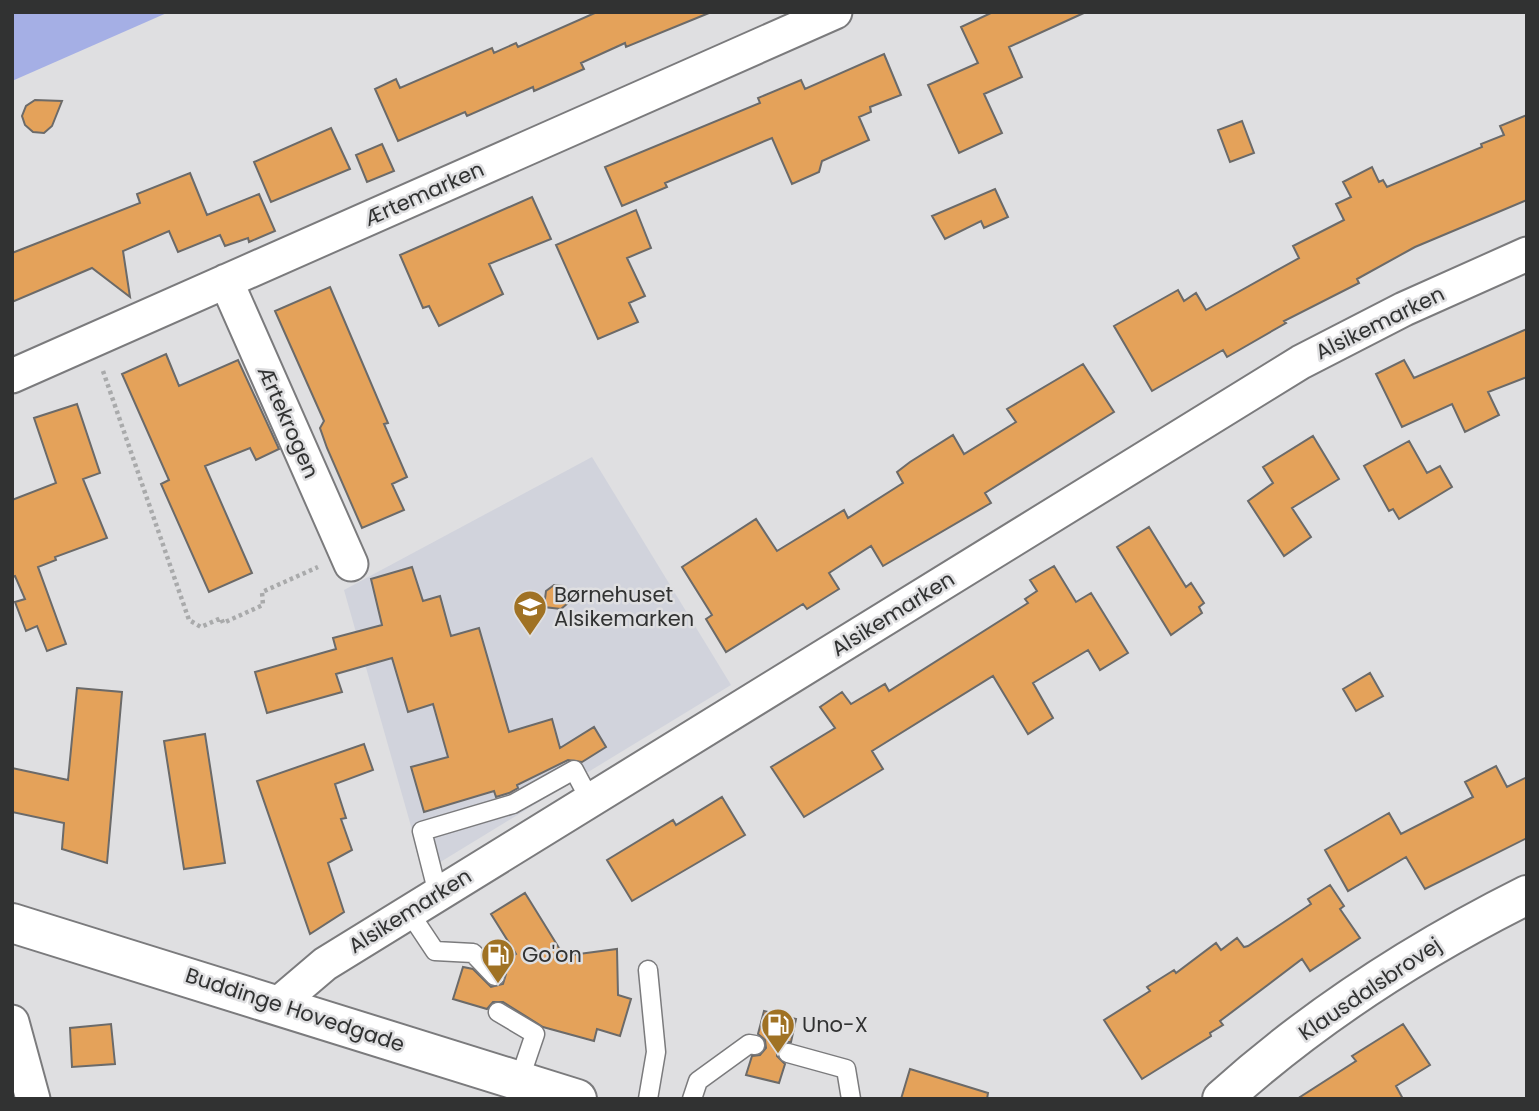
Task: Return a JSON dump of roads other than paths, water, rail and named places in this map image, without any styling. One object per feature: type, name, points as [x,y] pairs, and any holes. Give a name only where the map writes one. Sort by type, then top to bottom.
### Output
[{"type":"street","name":"Ærtemarken","points":[[12,376],[835,12]]},
{"type":"street","name":"Alsikemarken","points":[[278,1004],[325,964],[1301,362],[1404,309],[1527,254]]},
{"type":"street","name":"Ærtekrogen","points":[[226,281],[349,559]]},
{"type":"street","name":"Klausdalsbrovej","points":[[1222,1099],[1252,1072],[1355,997],[1460,929],[1527,895]]},
{"type":"street","name":"Buddinge Hovedgade","points":[[12,923],[577,1099]]},
{"type":"street","points":[[12,1022],[33,1099]]},
{"type":"lane","points":[[438,894],[422,831],[513,804],[574,770],[590,800]]},
{"type":"lane","points":[[409,912],[435,951],[473,953],[495,976]]},
{"type":"lane","points":[[648,970],[656,1052],[648,1099]]},
{"type":"lane","points":[[498,1012],[535,1034],[519,1081]]},
{"type":"lane","points":[[692,1099],[698,1081],[749,1044],[755,1045]]},
{"type":"lane","points":[[788,1053],[846,1069],[851,1099]]},
{"type":"place","name":"Børnehuset Alsikemarken","points":[[530,637]]},
{"type":"place","name":"Go'on","points":[[498,985]]},
{"type":"place","name":"Uno-X","points":[[778,1055]]}]
